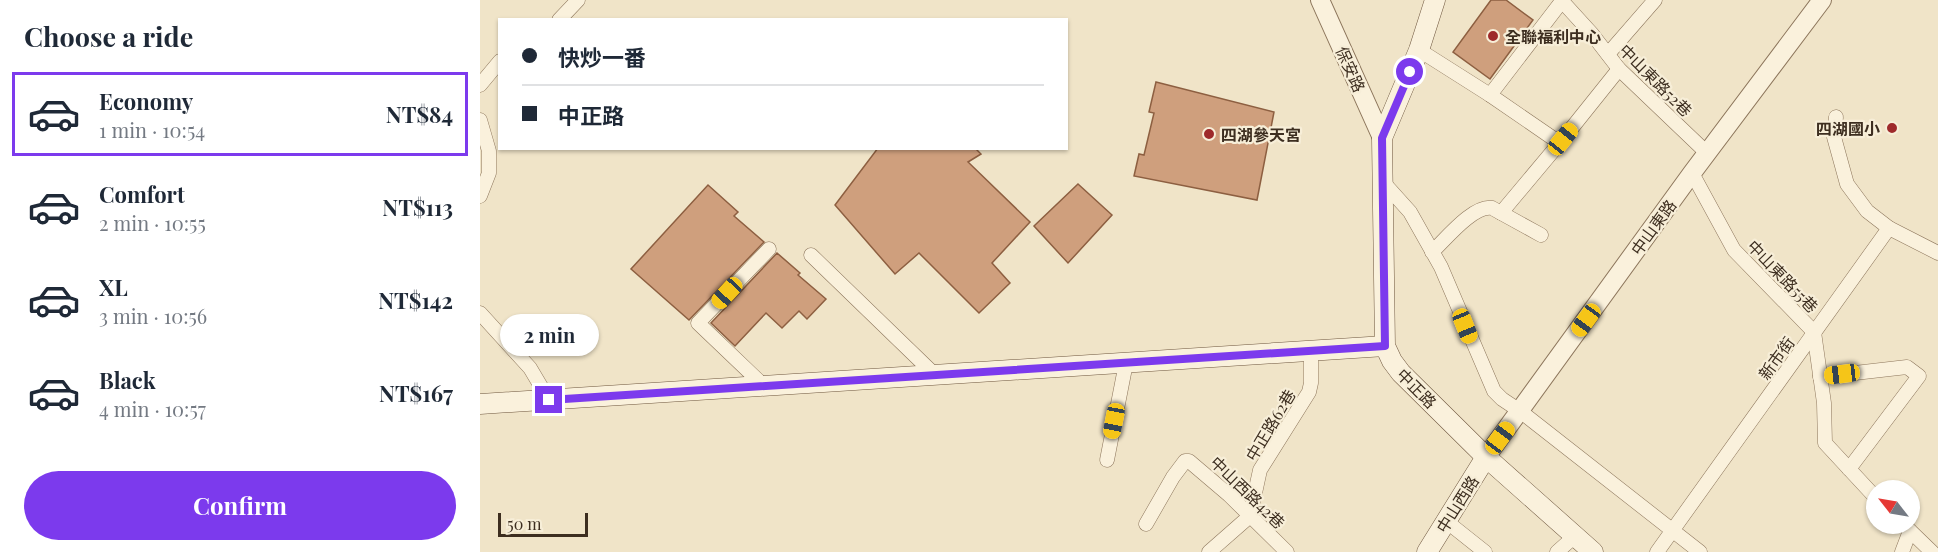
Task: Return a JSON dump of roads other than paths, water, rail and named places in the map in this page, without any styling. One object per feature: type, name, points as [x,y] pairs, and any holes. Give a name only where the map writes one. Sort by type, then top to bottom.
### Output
[{"type":"main road","points":[[480,404],[1385,346],[1382,138],[1419,50],[1435,0]]},
{"type":"main road","name":"中正路","points":[[1385,346],[1392,362],[1401,373],[1486,456],[1593,552]]},
{"type":"main road","name":"中山西路","points":[[1427,552],[1486,456]]},
{"type":"street","points":[[561,18],[578,0]]},
{"type":"street","name":"保安路","points":[[1320,0],[1382,138]]},
{"type":"street","points":[[1608,54],[1655,0]]},
{"type":"street","name":"中山東路","points":[[1486,456],[1821,0]]},
{"type":"street","points":[[1490,95],[1562,1]]},
{"type":"street","name":"中山東路52巷","points":[[1562,1],[1619,69],[1707,153]]},
{"type":"street","points":[[1419,50],[1554,139],[1563,139]]},
{"type":"street","points":[[480,85],[498,63]]},
{"type":"street","points":[[1501,213],[1619,69]]},
{"type":"street","points":[[1836,117],[1834,137],[1847,184],[1867,211],[1889,228],[1938,253]]},
{"type":"street","points":[[480,120],[489,151],[489,173],[480,196]]},
{"type":"street","name":"中山東路55巷","points":[[1692,173],[1734,250],[1814,332],[1824,403],[1825,443],[1866,487]]},
{"type":"street","points":[[1383,182],[1410,212],[1441,267],[1489,383],[1502,399],[1701,552]]},
{"type":"street","points":[[1432,252],[1479,208],[1492,208],[1540,235]]},
{"type":"street","name":"新市街","points":[[1657,552],[1889,228]]},
{"type":"street","points":[[764,386],[698,323],[769,249]]},
{"type":"street","points":[[811,255],[935,375]]},
{"type":"street","points":[[480,313],[530,368],[549,400]]},
{"type":"street","name":"中正路62巷","points":[[1250,516],[1260,470],[1309,392],[1311,351]]},
{"type":"street","points":[[1107,460],[1126,363]]},
{"type":"street","points":[[1820,377],[1907,367],[1919,376],[1849,469]]},
{"type":"street","name":"中山西路42巷","points":[[1146,524],[1173,477],[1185,461],[1189,461],[1197,465],[1287,552]]},
{"type":"street","points":[[1209,552],[1250,516]]},
{"type":"street","points":[[1446,521],[1485,552]]},
{"type":"street","points":[[1902,552],[1906,534]]},
{"type":"street","points":[[1914,534],[1932,552]]},
{"type":"street","points":[[1557,552],[1575,536]]},
{"type":"place","name":"全聯福利中心","points":[[1493,36]]},
{"type":"place","name":"四湖國小","points":[[1892,128]]},
{"type":"place","name":"四湖參天宮","points":[[1209,134]]}]
